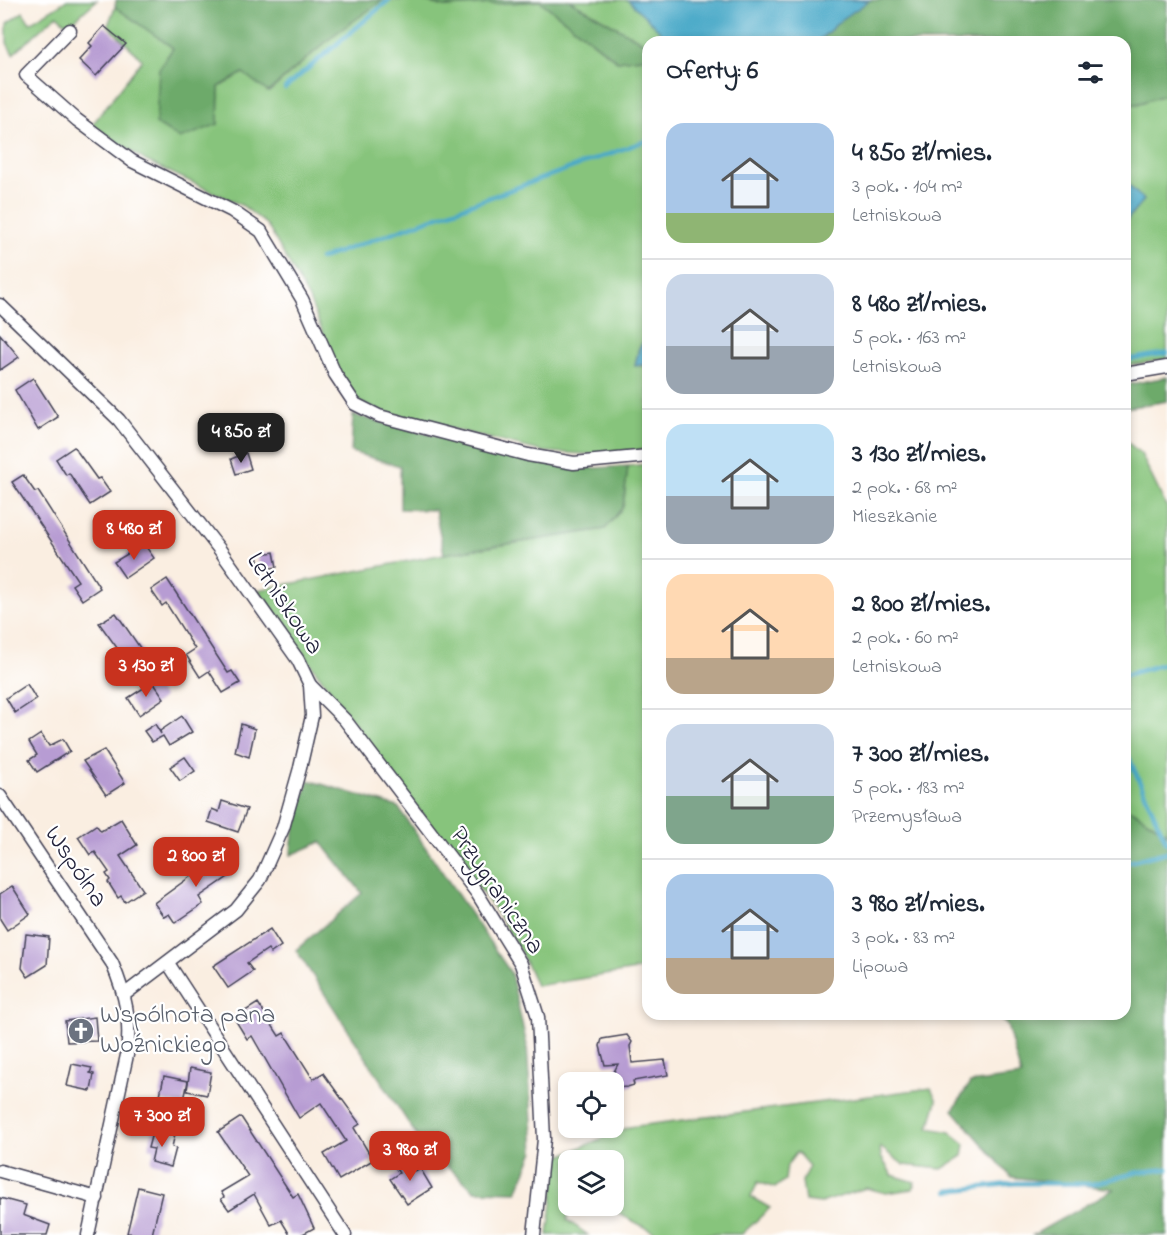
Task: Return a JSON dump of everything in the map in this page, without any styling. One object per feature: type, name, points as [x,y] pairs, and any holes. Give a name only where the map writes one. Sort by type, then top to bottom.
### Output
[{"type":"street","points":[[70,30],[26,75],[77,120],[132,161],[232,211],[261,231],[303,299],[335,374],[355,404],[390,419],[528,455],[574,463],[642,457]]},
{"type":"street","name":"Letniskowa","points":[[0,305],[119,420],[220,550],[298,660],[310,685],[312,716],[300,768],[283,828],[260,880],[237,910],[125,994]]},
{"type":"street","points":[[1131,373],[1167,367]]},
{"type":"street","name":"Przygraniczna","points":[[310,685],[345,720],[477,893],[521,964],[538,1017],[542,1093],[543,1139],[534,1235]]},
{"type":"street","name":"Wspólna","points":[[0,796],[112,963],[125,994],[129,1028],[127,1055],[88,1235]]},
{"type":"street","points":[[168,963],[345,1235]]},
{"type":"street","points":[[0,1171],[97,1198]]},
{"type":"green space","points":[[67,0],[97,0],[71,23],[64,22],[57,15],[13,54],[7,43],[7,23],[23,12],[30,23]]},
{"type":"green space","points":[[116,0],[383,0],[335,34],[268,92],[243,73],[219,87],[218,124],[180,139],[156,124],[159,69],[173,48],[115,7]]},
{"type":"green space","points":[[383,0],[419,0],[445,7],[540,1],[617,61],[642,58],[642,344],[635,365],[642,366],[642,450],[606,455],[544,452],[383,412],[359,402],[339,372],[309,299],[267,225],[243,206],[146,161],[92,125],[142,60],[108,25],[115,7],[173,48],[159,69],[218,124],[219,87],[243,72],[269,92],[335,34]]},
{"type":"green space","points":[[419,0],[569,0],[642,42],[642,58],[618,61],[540,1],[445,7]]},
{"type":"green space","points":[[569,0],[870,0],[841,20],[824,36],[642,36],[642,42]]},
{"type":"green space","points":[[870,0],[1167,0],[1167,94],[1131,104],[1131,36],[824,36],[841,20]]},
{"type":"green space","points":[[1167,94],[1167,359],[1131,365],[1131,215],[1144,200],[1131,188],[1131,104]]},
{"type":"green space","points":[[1167,377],[1167,401],[1131,407],[1131,384]]},
{"type":"green space","points":[[353,415],[464,443],[520,460],[576,469],[628,466],[623,507],[605,529],[444,554],[435,510],[400,509],[400,466],[351,452]]},
{"type":"green space","points":[[1131,445],[1141,454],[1167,508],[1167,833],[1132,810]]},
{"type":"green space","points":[[642,465],[642,969],[536,986],[513,939],[484,895],[358,729],[258,590],[444,554],[605,529],[623,507],[628,466]]},
{"type":"green space","points":[[308,780],[398,807],[511,973],[527,1045],[534,1151],[517,1192],[475,1191],[422,1144],[296,950],[362,893],[321,842],[291,855],[295,827]]},
{"type":"green space","points":[[1131,810],[1167,833],[1167,1235],[1033,1235],[1114,1189],[1011,1177],[953,1110],[970,1083],[1021,1076],[1007,1025],[1001,1020],[1131,1020]]},
{"type":"green space","points":[[931,1088],[937,1101],[929,1128],[950,1132],[965,1144],[963,1156],[942,1169],[904,1165],[880,1147],[881,1157],[892,1175],[915,1182],[913,1189],[886,1193],[866,1188],[821,1203],[805,1201],[802,1181],[809,1166],[797,1152],[787,1165],[785,1180],[775,1188],[758,1182],[751,1197],[770,1208],[742,1234],[658,1234],[623,1216],[624,1150],[575,1150],[603,1138],[624,1138],[624,1129]]},
{"type":"green space","points":[[558,1157],[558,1216],[568,1216],[567,1220],[588,1235],[548,1235]]},
{"type":"water","points":[[628,0],[870,0],[841,20],[824,36],[664,36]]},
{"type":"water","points":[[1131,188],[1144,200],[1131,215]]},
{"type":"water","points":[[642,344],[642,365],[635,366]]},
{"type":"building","points":[[104,26],[126,44],[96,76],[79,60],[92,46],[89,43]]},
{"type":"building","points":[[0,334],[19,357],[0,370]]},
{"type":"building","points":[[33,378],[58,417],[38,430],[15,390]]},
{"type":"building","points":[[74,447],[97,479],[100,478],[110,492],[90,505],[69,473],[66,475],[56,459]]},
{"type":"building","points":[[246,453],[251,469],[236,474],[231,459]]},
{"type":"building","points":[[23,475],[35,492],[38,491],[100,588],[82,600],[72,585],[78,581],[12,482]]},
{"type":"building","points":[[144,544],[154,558],[125,578],[114,562]]},
{"type":"building","points":[[274,552],[277,567],[260,570],[257,555]]},
{"type":"building","points":[[167,579],[228,673],[232,671],[240,683],[223,693],[209,671],[200,677],[186,655],[195,649],[166,603],[162,606],[151,590]]},
{"type":"building","points":[[116,613],[143,652],[128,663],[99,623]]},
{"type":"building","points":[[153,682],[164,698],[139,715],[128,698]]},
{"type":"building","points":[[27,684],[36,699],[15,713],[6,698]]},
{"type":"building","points":[[182,716],[192,732],[169,746],[163,736],[152,742],[144,731],[155,724],[161,734],[160,731]]},
{"type":"building","points":[[241,724],[255,729],[249,757],[235,752]]},
{"type":"building","points":[[41,734],[49,746],[63,739],[70,751],[37,772],[29,760],[37,755],[29,742]]},
{"type":"building","points":[[104,750],[125,783],[106,795],[83,761]]},
{"type":"building","points":[[185,757],[195,771],[180,781],[170,767]]},
{"type":"building","points":[[222,801],[247,809],[238,832],[208,822],[212,809],[219,812]]},
{"type":"building","points":[[121,819],[137,845],[120,856],[143,890],[125,902],[121,896],[118,898],[108,882],[110,880],[106,874],[109,872],[95,852],[90,855],[78,837],[96,825],[101,831]]},
{"type":"building","points":[[227,850],[238,866],[229,872],[231,875],[199,897],[203,904],[175,923],[169,914],[164,917],[154,903]]},
{"type":"building","points":[[12,886],[30,914],[7,930],[0,919],[0,894]]},
{"type":"building","points":[[270,929],[281,946],[271,953],[268,949],[247,963],[253,971],[228,988],[213,966]]},
{"type":"building","points":[[26,934],[49,937],[47,965],[28,977],[22,968]]},
{"type":"building","points":[[258,1003],[279,1036],[284,1033],[313,1079],[323,1073],[360,1124],[354,1128],[373,1160],[339,1180],[324,1154],[346,1141],[321,1103],[299,1118],[252,1036],[247,1039],[234,1018]]},
{"type":"building","name":"Wspólnota pana Woźnickiego","points":[[95,1017],[97,1041],[67,1042],[65,1021]]},
{"type":"building","points":[[627,1035],[632,1042],[630,1046],[632,1063],[665,1060],[668,1075],[633,1081],[634,1085],[624,1087],[624,1072],[614,1072],[618,1064],[605,1065],[600,1046],[602,1039]]},
{"type":"building","points":[[72,1064],[92,1068],[90,1073],[94,1074],[91,1091],[67,1086]]},
{"type":"building","points":[[190,1068],[211,1072],[207,1095],[187,1091]]},
{"type":"building","points":[[164,1076],[188,1081],[183,1105],[159,1100]]},
{"type":"building","points":[[241,1117],[293,1197],[298,1194],[314,1228],[301,1235],[290,1235],[281,1220],[271,1225],[254,1194],[229,1210],[221,1199],[224,1197],[221,1192],[248,1176],[218,1132]]},
{"type":"building","points":[[153,1129],[175,1134],[172,1147],[176,1148],[171,1167],[151,1162],[154,1149],[148,1148]]},
{"type":"building","points":[[407,1158],[415,1171],[420,1168],[432,1188],[407,1204],[390,1179],[399,1173],[394,1166]]},
{"type":"building","points":[[138,1187],[162,1193],[152,1235],[127,1233]]},
{"type":"building","points":[[0,1198],[26,1205],[23,1215],[50,1225],[47,1235],[0,1235]]},
{"type":"waterway","points":[[285,88],[389,0]]},
{"type":"waterway","points":[[320,259],[642,142]]},
{"type":"waterway","points":[[1131,359],[1167,353]]},
{"type":"waterway","points":[[1131,673],[1167,663]]},
{"type":"waterway","points":[[1131,762],[1167,843]]},
{"type":"waterway","points":[[1131,861],[1167,852]]},
{"type":"waterway","points":[[948,1191],[1017,1183],[1092,1184],[1139,1172],[1167,1169]]},
{"type":"place","name":"Wspólnota pana Woźnickiego","points":[[81,1031]]}]
